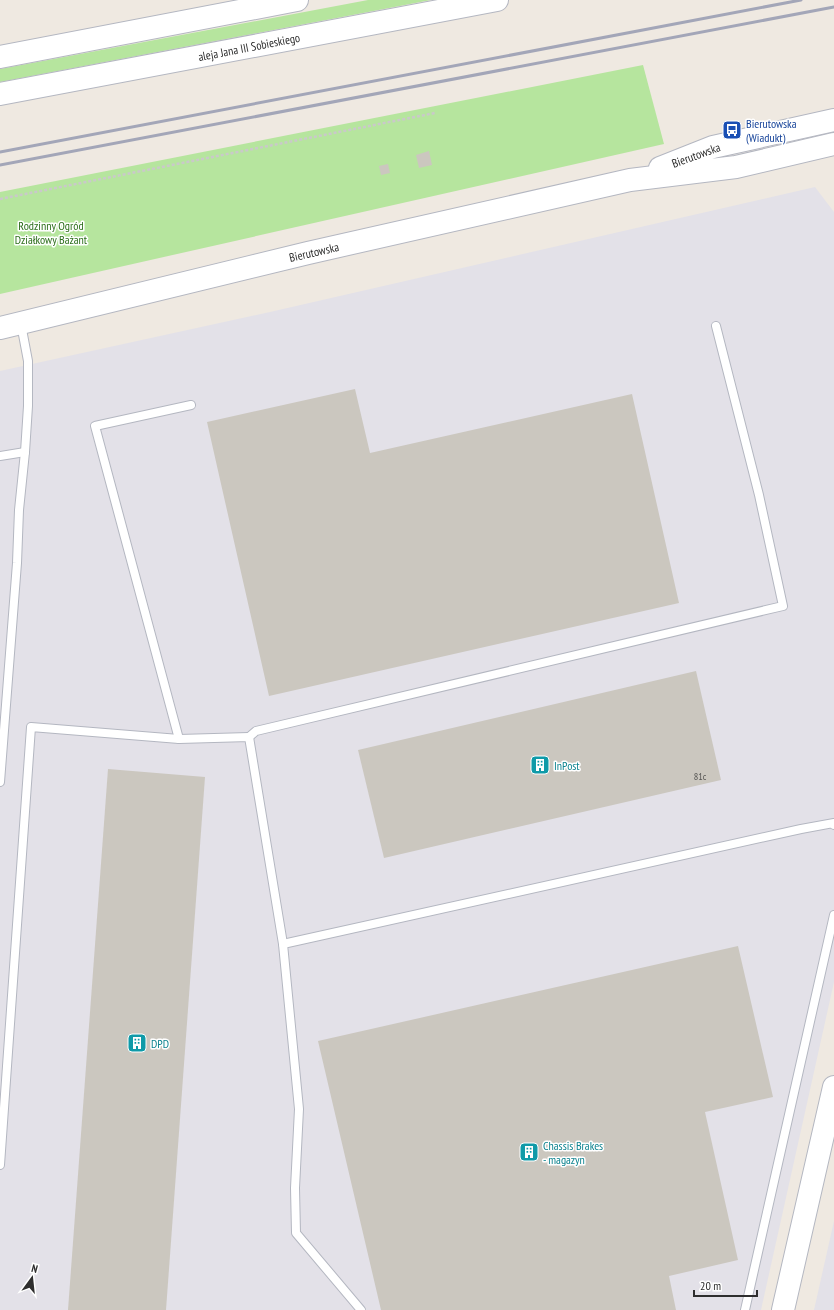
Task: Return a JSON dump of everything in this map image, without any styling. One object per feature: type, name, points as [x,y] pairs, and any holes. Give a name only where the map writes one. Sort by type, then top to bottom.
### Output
[{"type":"street","points":[[0,57],[297,0]]},
{"type":"street","name":"aleja Jana III Sobieskiego","points":[[0,94],[497,0]]},
{"type":"street","name":"Bierutowska","points":[[630,180],[713,148],[834,120]]},
{"type":"street","name":"Bierutowska","points":[[0,328],[308,253],[630,180],[736,167],[834,144]]},
{"type":"street","points":[[783,1310],[834,1087]]},
{"type":"lane","points":[[0,782],[29,384],[28,361],[21,324]]},
{"type":"lane","points":[[0,1165],[32,727],[179,739],[249,737],[256,731],[264,729],[783,606],[759,495],[716,326]]},
{"type":"lane","points":[[179,739],[95,426],[191,405]]},
{"type":"lane","points":[[0,456],[25,452]]},
{"type":"lane","points":[[249,737],[283,944],[299,1109],[295,1188],[296,1233],[361,1310]]},
{"type":"lane","points":[[283,944],[834,823]]},
{"type":"lane","points":[[744,1310],[834,915]]},
{"type":"path","points":[[0,199],[434,114]]},
{"type":"shaded area","points":[[815,187],[834,212],[834,982],[761,1310],[0,1310],[0,371],[270,312]]},
{"type":"shaded area","points":[[834,1221],[834,1310],[814,1310]]},
{"type":"green space","points":[[368,0],[431,0],[0,82],[0,69]]},
{"type":"green space","name":"Rodzinny Ogród Działkowy Bażant","points":[[643,65],[664,144],[0,294],[0,192]]},
{"type":"building","points":[[429,151],[432,165],[419,168],[416,155]]},
{"type":"building","points":[[388,164],[390,173],[381,175],[379,166]]},
{"type":"building","points":[[355,389],[370,453],[632,394],[679,603],[269,696],[207,422]]},
{"type":"building","name":"InPost","points":[[696,671],[721,780],[384,858],[358,750]]},
{"type":"building","name":"DPD","points":[[108,769],[205,777],[166,1310],[68,1310]]},
{"type":"building","name":"Chassis Brakes - magazyn","points":[[738,946],[773,1097],[705,1112],[738,1260],[669,1276],[676,1310],[381,1310],[318,1041]]},
{"type":"railway","points":[[0,152],[801,0]]},
{"type":"railway","points":[[0,165],[834,7]]},
{"type":"place","name":"Bierutowska (Wiadukt)","points":[[732,130]]},
{"type":"place","name":"InPost","points":[[540,765]]},
{"type":"place","name":"DPD","points":[[137,1043]]},
{"type":"place","name":"Chassis Brakes - magazyn","points":[[529,1152]]}]
